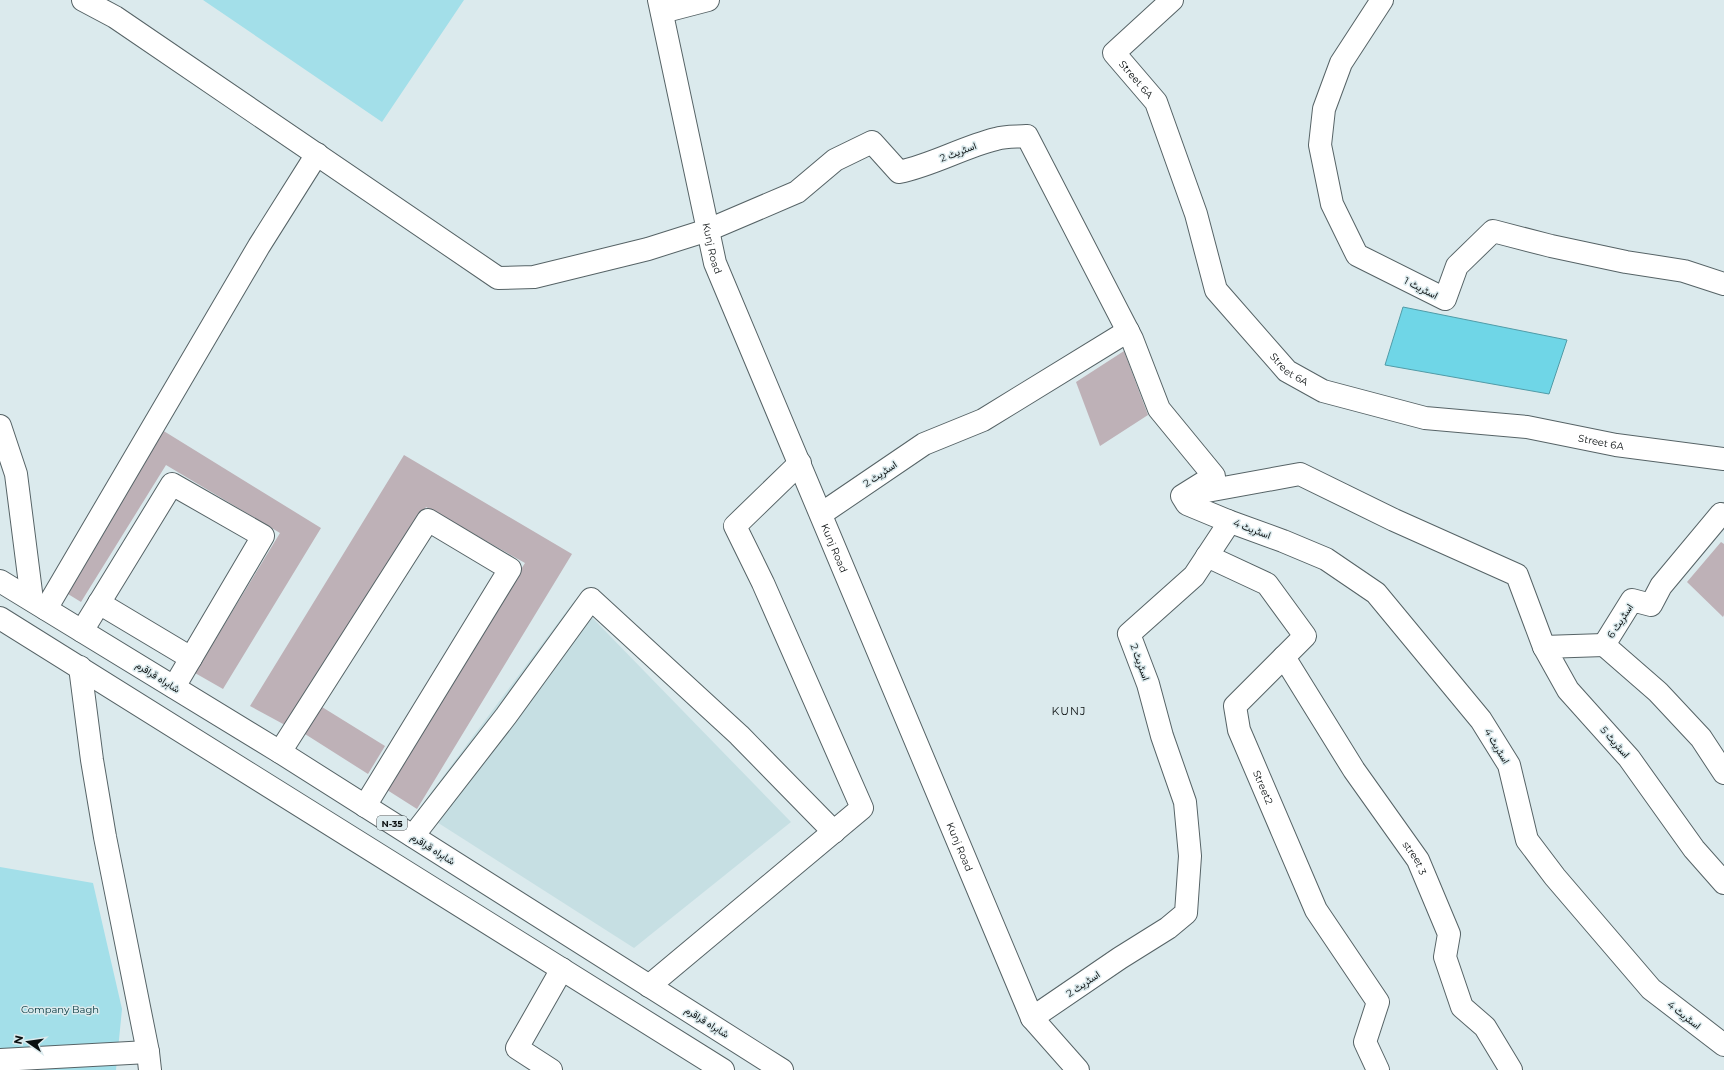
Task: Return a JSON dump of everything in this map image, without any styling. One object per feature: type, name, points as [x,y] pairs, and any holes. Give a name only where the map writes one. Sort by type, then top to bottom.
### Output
[{"type":"main road","points":[[83,0],[115,17],[498,278],[534,277],[648,249],[708,230]]},
{"type":"main road","points":[[661,6],[708,0]]},
{"type":"main road","name":"Street 6A","points":[[1172,0],[1114,53],[1156,102],[1196,214],[1216,290],[1287,371],[1323,391],[1425,418],[1527,427],[1616,445],[1724,459]]},
{"type":"main road","name":"اسٹریٹ 1","points":[[1382,0],[1342,63],[1324,109],[1320,145],[1332,204],[1357,255],[1445,299],[1457,266],[1493,231],[1581,253],[1684,271],[1724,284]]},
{"type":"main road","name":"Kunj Road","points":[[661,6],[715,263],[1032,1018],[1078,1070]]},
{"type":"main road","name":"اسٹریٹ 2","points":[[708,230],[797,192],[835,160],[872,142],[899,172],[918,168],[966,148],[998,138],[1027,136],[1128,331],[1159,409],[1214,476],[1182,496]]},
{"type":"main road","points":[[39,605],[317,154]]},
{"type":"main road","name":"اسٹریٹ 2","points":[[821,514],[924,444],[983,420],[1128,331]]},
{"type":"main road","points":[[0,426],[16,474],[39,605]]},
{"type":"main road","points":[[649,986],[862,808],[763,583],[734,526],[800,464]]},
{"type":"main road","name":"اسٹریٹ 5","points":[[1182,496],[1300,474],[1394,520],[1517,575],[1544,647],[1568,690],[1629,758],[1694,849],[1724,883]]},
{"type":"main road","points":[[82,631],[172,484],[263,536],[174,687]]},
{"type":"main road","points":[[1182,496],[1187,504],[1228,521]]},
{"type":"main road","name":"اسٹریٹ 6","points":[[1723,515],[1661,586],[1651,605],[1632,600],[1604,645],[1658,692],[1701,738],[1724,773]]},
{"type":"main road","points":[[280,752],[428,520],[510,569],[365,806]]},
{"type":"main road","name":"اسٹریٹ 2","points":[[1032,1018],[1120,958],[1168,928],[1186,912],[1190,856],[1185,802],[1162,736],[1148,684],[1129,634],[1194,576],[1225,529],[1228,521]]},
{"type":"main road","name":"اسٹریٹ 4","points":[[1228,521],[1326,558],[1376,593],[1481,720],[1509,765],[1527,840],[1555,877],[1651,989],[1724,1045]]},
{"type":"main road","name":"Street2","points":[[1207,556],[1267,584],[1305,636],[1235,706],[1239,730],[1316,910],[1378,1002],[1365,1042],[1378,1070]]},
{"type":"main road","name":"شاہراہ قراقرم","points":[[0,581],[280,752],[782,1070]]},
{"type":"main road","points":[[413,836],[506,716],[591,599],[739,735],[834,832]]},
{"type":"main road","points":[[99,603],[191,658]]},
{"type":"main road","points":[[0,618],[723,1070]]},
{"type":"main road","points":[[1544,647],[1604,645]]},
{"type":"main road","name":"street 3","points":[[1284,658],[1354,770],[1418,860],[1449,934],[1445,957],[1462,1007],[1485,1027],[1512,1070]]},
{"type":"main road","points":[[0,1060],[149,1061],[105,837],[92,760],[80,667]]},
{"type":"main road","points":[[551,1070],[517,1048],[562,969]]},
{"type":"shaded area","points":[[1403,307],[1567,340],[1549,394],[1385,365]]},
{"type":"shaded area","points":[[575,600],[791,822],[634,948],[418,810]]},
{"type":"green space","points":[[203,0],[464,0],[382,122]]},
{"type":"green space","name":"Company Bagh","points":[[0,867],[93,883],[122,1009],[116,1070],[0,1070]]},
{"type":"building","points":[[1124,351],[1148,415],[1100,446],[1076,382]]},
{"type":"building","points":[[154,425],[321,528],[223,689],[195,673],[280,533],[166,465],[81,602],[55,586]]},
{"type":"building","points":[[404,455],[572,554],[417,809],[384,788],[525,563],[426,507],[285,725],[250,706]]},
{"type":"building","points":[[1721,542],[1724,544],[1723,617],[1687,582]]},
{"type":"building","points":[[322,707],[385,746],[368,774],[305,734]]},
{"type":"district","name":"KUNJ","points":[[1069,711]]}]
